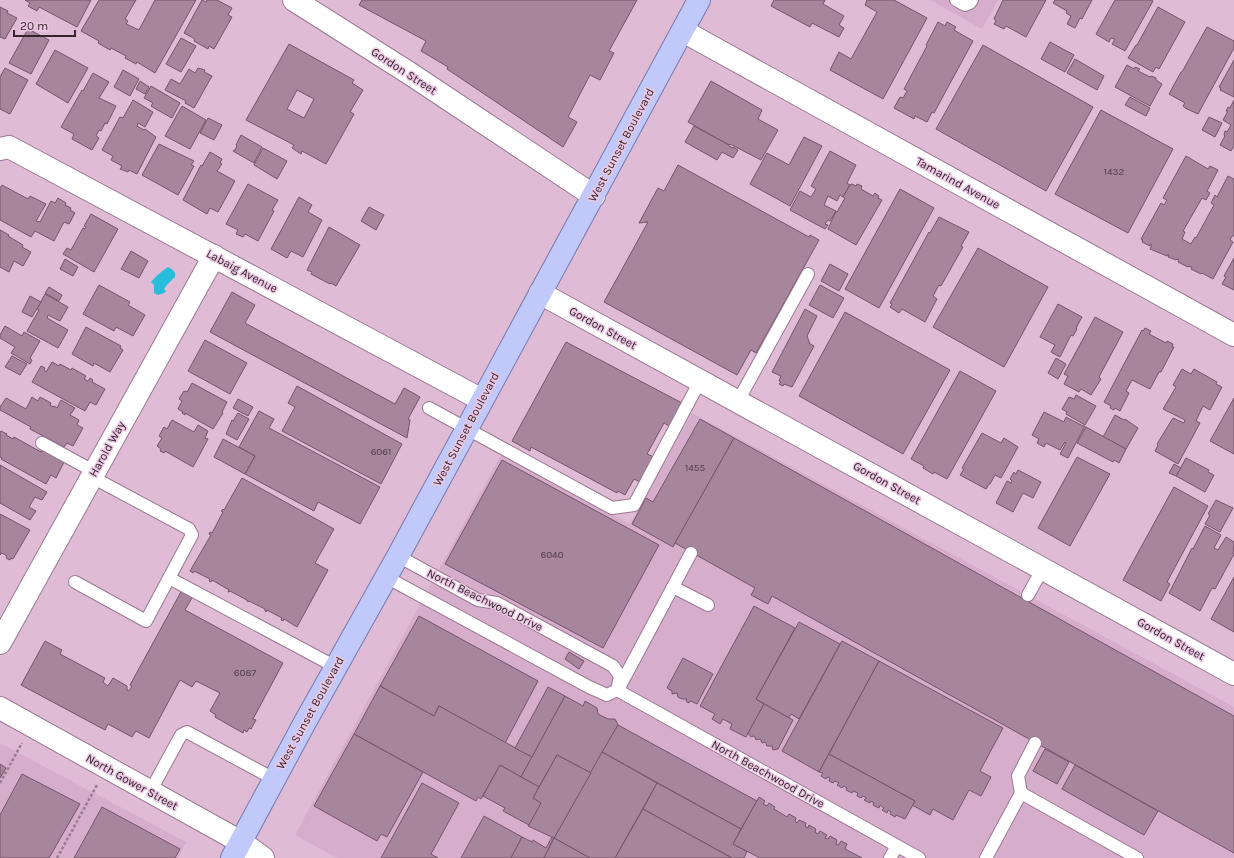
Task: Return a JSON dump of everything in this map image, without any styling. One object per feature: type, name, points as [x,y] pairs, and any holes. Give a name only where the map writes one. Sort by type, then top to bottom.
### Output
[{"type":"main road","name":"West Sunset Boulevard","points":[[236,850],[274,778],[398,556],[699,0]]},
{"type":"street","name":"Gordon Street","points":[[294,0],[409,73],[594,196]]},
{"type":"street","name":"Tamarind Avenue","points":[[683,30],[1234,335]]},
{"type":"street","name":"Labaig Avenue","points":[[0,149],[9,147],[482,400]]},
{"type":"street","name":"Harold Way","points":[[0,643],[214,256]]},
{"type":"street","name":"Gordon Street","points":[[540,293],[1234,674]]},
{"type":"street","name":"North Gower Street","points":[[0,708],[150,792],[236,850],[263,858]]},
{"type":"lane","points":[[956,0],[965,5],[970,3],[972,0]]},
{"type":"lane","points":[[738,401],[808,274]]},
{"type":"lane","points":[[429,408],[612,508],[634,504],[700,381]]},
{"type":"lane","points":[[42,443],[93,475],[189,529],[192,535],[146,621],[75,582]]},
{"type":"lane","points":[[617,690],[691,553]]},
{"type":"lane","name":"North Beachwood Drive","points":[[386,577],[589,687],[608,695],[617,690],[620,676],[613,666],[497,603],[478,600],[398,556]]},
{"type":"lane","points":[[1028,595],[1043,568]]},
{"type":"lane","points":[[169,578],[336,667]]},
{"type":"lane","points":[[673,586],[708,605]]},
{"type":"lane","name":"North Beachwood Drive","points":[[617,690],[919,858]]},
{"type":"lane","points":[[150,792],[181,735],[187,732],[274,778]]},
{"type":"lane","points":[[986,858],[1021,793],[1018,776],[1035,743]]},
{"type":"lane","points":[[1021,793],[1137,858]]},
{"type":"lane","points":[[890,858],[896,846]]},
{"type":"path","points":[[0,783],[32,726]]},
{"type":"path","points":[[57,858],[106,767]]},
{"type":"shaded area","points":[[930,0],[998,0],[982,29]]},
{"type":"shaded area","points":[[692,413],[1234,707],[1234,858],[337,858],[295,835],[501,455],[630,524]]},
{"type":"shaded area","points":[[0,743],[186,842],[178,858],[0,858]]},
{"type":"water","points":[[168,267],[175,272],[175,277],[164,289],[166,291],[158,295],[154,293],[154,285],[151,282]]},
{"type":"building","points":[[25,0],[91,0],[77,27],[39,7],[37,11],[28,6],[30,3]]},
{"type":"building","points":[[99,0],[136,0],[125,19],[128,21],[126,24],[139,30],[155,0],[196,0],[155,73],[137,62],[136,64],[125,58],[126,56],[111,48],[110,50],[98,43],[99,41],[81,31]]},
{"type":"building","points":[[202,0],[206,2],[207,0],[217,0],[232,8],[228,15],[232,17],[214,49],[209,46],[208,49],[184,33]]},
{"type":"building","points":[[362,0],[637,0],[609,51],[614,53],[600,80],[590,75],[568,117],[577,122],[563,147],[447,69],[448,67],[421,51],[426,41],[359,5]]},
{"type":"building","points":[[774,0],[825,0],[823,4],[844,16],[839,25],[844,28],[839,37],[812,23],[810,27],[771,6]]},
{"type":"building","points":[[867,0],[894,0],[927,18],[883,99],[830,70],[839,52],[851,59],[877,12],[865,5]]},
{"type":"building","points":[[1003,0],[1046,0],[1026,37],[1006,26],[1004,29],[994,24],[996,21],[994,19]]},
{"type":"building","points":[[1055,0],[1092,0],[1082,19],[1080,18],[1075,28],[1067,24],[1071,16],[1066,13],[1067,11],[1053,3]]},
{"type":"building","points":[[1115,0],[1153,1],[1125,51],[1112,44],[1115,39],[1111,38],[1109,42],[1096,34]]},
{"type":"building","points":[[0,7],[8,11],[7,13],[17,18],[5,39],[0,37]]},
{"type":"building","points":[[1158,7],[1185,22],[1159,69],[1156,67],[1153,72],[1128,58]]},
{"type":"building","points":[[938,22],[945,26],[947,22],[956,27],[954,30],[973,41],[934,113],[932,112],[927,122],[915,116],[914,119],[894,108],[900,97],[903,98],[907,91],[904,89]]},
{"type":"building","points":[[1207,27],[1234,41],[1234,48],[1198,114],[1185,108],[1183,106],[1185,103],[1169,94]]},
{"type":"building","points":[[28,29],[49,40],[31,74],[9,63]]},
{"type":"building","points":[[181,38],[196,46],[181,72],[166,64]]},
{"type":"building","points":[[1050,42],[1074,55],[1065,72],[1041,59]]},
{"type":"building","points":[[289,44],[354,80],[352,83],[363,90],[350,112],[354,114],[326,164],[302,151],[301,154],[292,148],[294,145],[246,120]],"holes":[[[297,90],[314,99],[304,118],[287,109]]]},
{"type":"building","points":[[983,45],[1093,107],[1046,191],[936,129]]},
{"type":"building","points":[[55,50],[88,68],[68,103],[36,84]]},
{"type":"building","points":[[1075,59],[1104,76],[1097,90],[1067,73]]},
{"type":"building","points":[[1234,60],[1234,97],[1220,90],[1221,88],[1219,87]]},
{"type":"building","points":[[1127,65],[1134,69],[1135,67],[1140,69],[1138,71],[1150,77],[1156,78],[1156,80],[1162,84],[1150,106],[1115,87]]},
{"type":"building","points":[[5,68],[28,80],[10,114],[0,109],[0,77]]},
{"type":"building","points":[[198,68],[205,70],[204,72],[212,76],[194,108],[185,103],[186,101],[165,90],[171,79],[180,84],[189,69],[195,73]]},
{"type":"building","points":[[123,70],[139,79],[130,96],[114,87]]},
{"type":"building","points":[[93,73],[109,82],[99,98],[116,106],[107,124],[105,123],[101,131],[99,130],[96,136],[99,138],[92,150],[72,139],[74,134],[61,127]]},
{"type":"building","points":[[140,81],[149,87],[145,94],[136,89]]},
{"type":"building","points":[[711,81],[762,110],[758,119],[778,130],[761,160],[730,144],[729,145],[688,122]]},
{"type":"building","points":[[151,86],[180,103],[172,118],[151,106],[153,103],[144,98]]},
{"type":"building","points":[[1130,97],[1150,108],[1146,116],[1125,105]]},
{"type":"building","points":[[133,100],[153,112],[145,127],[138,123],[137,126],[144,130],[145,129],[156,137],[137,174],[129,170],[128,172],[120,169],[122,166],[111,160],[113,156],[102,150],[120,117],[123,118]]},
{"type":"building","points":[[1234,100],[1234,146],[1231,151],[1220,145],[1225,136],[1225,131],[1227,132],[1231,125],[1223,120],[1228,111],[1226,111],[1228,107],[1230,108]]},
{"type":"building","points":[[182,106],[206,120],[190,149],[165,136]]},
{"type":"building","points":[[1101,110],[1173,149],[1128,233],[1055,194]]},
{"type":"building","points":[[1209,117],[1222,123],[1215,137],[1202,130]]},
{"type":"building","points":[[208,118],[222,125],[214,140],[200,133]]},
{"type":"building","points":[[694,126],[738,150],[733,158],[722,152],[717,160],[685,142]]},
{"type":"building","points":[[241,135],[262,147],[254,163],[233,151],[237,146],[236,145]]},
{"type":"building","points":[[804,137],[822,146],[790,206],[750,184],[767,153],[789,165]]},
{"type":"building","points":[[159,144],[194,161],[191,165],[194,166],[178,195],[142,175]]},
{"type":"building","points":[[263,148],[287,161],[277,179],[254,165]]},
{"type":"building","points":[[830,151],[856,165],[847,183],[850,185],[843,197],[840,195],[837,201],[828,196],[824,205],[836,211],[830,221],[828,220],[825,224],[828,225],[825,229],[790,210],[800,191],[811,197],[816,189],[811,186]]},
{"type":"building","points":[[210,152],[222,159],[220,163],[222,164],[217,171],[235,181],[218,212],[210,208],[207,214],[183,200],[201,165],[202,166]]},
{"type":"building","points":[[1186,156],[1208,169],[1210,166],[1218,170],[1207,191],[1210,193],[1206,200],[1202,198],[1183,231],[1185,232],[1182,239],[1191,244],[1195,237],[1196,238],[1214,205],[1211,203],[1215,195],[1217,197],[1228,176],[1234,179],[1234,236],[1232,236],[1230,240],[1233,242],[1213,279],[1191,269],[1192,267],[1188,267],[1178,262],[1179,260],[1177,259],[1168,257],[1168,254],[1167,256],[1150,249],[1152,245],[1150,244],[1150,246],[1142,242],[1143,240],[1141,239],[1161,203],[1164,205],[1167,200],[1163,198]]},
{"type":"building","points":[[678,165],[809,237],[810,235],[819,240],[756,353],[751,350],[737,375],[604,302],[648,222],[639,223],[658,188],[664,191]]},
{"type":"building","points":[[248,184],[278,200],[272,210],[274,211],[258,241],[245,234],[243,237],[236,234],[238,230],[226,224]]},
{"type":"building","points":[[852,184],[862,186],[861,189],[873,196],[875,193],[879,196],[878,198],[882,200],[856,245],[828,229],[836,211],[837,212],[845,198],[843,197]]},
{"type":"building","points":[[2,185],[28,199],[30,196],[46,204],[36,221],[40,222],[51,201],[55,203],[58,198],[66,203],[65,205],[71,208],[70,210],[75,213],[69,224],[64,222],[54,241],[35,231],[31,237],[0,220],[0,188]]},
{"type":"building","points":[[900,189],[934,208],[879,308],[845,289]]},
{"type":"building","points":[[299,197],[312,205],[308,212],[322,220],[303,257],[291,251],[287,258],[271,249]]},
{"type":"building","points":[[369,207],[384,215],[376,230],[361,221]]},
{"type":"building","points":[[91,214],[118,229],[94,272],[63,254],[67,248],[71,250],[83,228],[85,229],[86,227],[84,226]]},
{"type":"building","points":[[939,217],[969,232],[961,246],[963,247],[941,286],[939,285],[933,296],[937,299],[925,322],[902,309],[899,313],[890,307],[892,304],[890,303],[929,232],[930,233]]},
{"type":"building","points":[[329,227],[360,245],[336,286],[311,274],[312,272],[307,270]]},
{"type":"building","points":[[0,230],[31,252],[23,266],[14,261],[9,272],[0,267]]},
{"type":"building","points":[[978,248],[1048,287],[1004,367],[933,327]]},
{"type":"building","points":[[131,251],[148,261],[139,278],[121,269]]},
{"type":"building","points":[[1234,258],[1234,290],[1222,284],[1226,277],[1224,276]]},
{"type":"building","points":[[65,259],[78,267],[73,276],[60,269]]},
{"type":"building","points":[[830,264],[848,274],[839,291],[821,281]]},
{"type":"building","points":[[99,285],[130,302],[128,305],[145,315],[133,336],[116,327],[114,331],[83,314]]},
{"type":"building","points":[[820,285],[844,298],[833,318],[809,305]]},
{"type":"building","points":[[49,287],[62,295],[59,301],[45,293]]},
{"type":"building","points":[[232,292],[255,305],[245,323],[395,404],[404,388],[420,397],[408,419],[410,420],[407,438],[210,332]]},
{"type":"building","points":[[45,294],[68,307],[60,321],[48,315],[47,318],[68,330],[58,348],[27,331],[39,310],[37,309]]},
{"type":"building","points":[[30,296],[41,302],[32,317],[22,312]]},
{"type":"building","points":[[1058,304],[1082,317],[1076,328],[1077,329],[1073,336],[1071,335],[1060,357],[1051,352],[1055,345],[1040,337]]},
{"type":"building","points":[[805,309],[817,316],[807,336],[810,344],[814,346],[792,387],[784,384],[783,386],[779,384],[781,382],[779,381],[781,376],[772,372]]},
{"type":"building","points":[[845,312],[950,370],[903,454],[799,396]]},
{"type":"building","points":[[1095,317],[1123,332],[1099,377],[1101,379],[1091,395],[1081,389],[1079,392],[1064,384],[1068,376],[1064,374]]},
{"type":"building","points":[[5,326],[22,336],[24,332],[40,341],[30,358],[32,360],[30,364],[11,353],[15,347],[0,338]]},
{"type":"building","points":[[86,327],[121,346],[120,348],[123,350],[110,372],[94,363],[93,366],[72,354]]},
{"type":"building","points":[[1145,328],[1151,331],[1149,334],[1166,343],[1167,341],[1173,344],[1172,347],[1174,347],[1150,389],[1132,380],[1126,391],[1129,393],[1120,411],[1115,408],[1114,410],[1110,408],[1111,406],[1104,402],[1142,330],[1143,331]]},
{"type":"building","points":[[205,340],[247,363],[230,394],[188,371]]},
{"type":"building","points":[[566,342],[684,404],[671,427],[664,423],[647,454],[654,457],[640,482],[634,479],[625,495],[618,491],[617,493],[531,447],[530,451],[512,441]]},
{"type":"building","points":[[12,356],[27,364],[20,375],[5,367]]},
{"type":"building","points":[[1056,358],[1066,364],[1058,379],[1048,373]]},
{"type":"building","points":[[52,362],[59,366],[60,364],[71,370],[72,368],[86,376],[84,379],[88,381],[90,378],[93,380],[92,382],[105,389],[96,405],[90,402],[85,411],[32,382],[41,366],[45,368],[44,370],[46,372]]},
{"type":"building","points":[[1182,369],[1191,374],[1194,369],[1217,382],[1216,384],[1222,387],[1210,410],[1203,406],[1196,421],[1200,423],[1178,464],[1155,451],[1158,445],[1157,444],[1173,418],[1184,423],[1185,420],[1163,409],[1176,387],[1173,385]]},
{"type":"building","points":[[960,371],[996,391],[947,479],[934,472],[933,474],[923,468],[924,466],[911,459]]},
{"type":"building","points":[[192,383],[227,402],[222,412],[223,413],[213,429],[185,413],[185,415],[178,409],[182,401],[179,399],[184,391],[187,392]]},
{"type":"building","points":[[297,386],[402,444],[381,484],[282,431],[295,407],[288,403]]},
{"type":"building","points":[[1076,395],[1096,406],[1085,425],[1066,414],[1067,412],[1062,409],[1069,397],[1074,399]]},
{"type":"building","points":[[32,397],[38,401],[40,397],[51,403],[50,405],[53,407],[54,406],[57,408],[61,400],[75,408],[70,415],[79,420],[77,425],[83,428],[73,446],[67,443],[64,447],[30,429],[31,427],[0,410],[0,407],[6,398],[26,409]]},
{"type":"building","points":[[1234,398],[1234,454],[1210,441]]},
{"type":"building","points":[[238,399],[253,407],[248,416],[233,408]]},
{"type":"building","points":[[259,411],[274,419],[269,428],[380,487],[360,524],[318,502],[314,511],[245,474],[255,456],[239,447]]},
{"type":"building","points":[[1044,412],[1064,422],[1066,417],[1085,426],[1068,458],[1060,454],[1066,443],[1065,442],[1060,450],[1046,443],[1044,447],[1037,443],[1039,439],[1032,435]]},
{"type":"building","points":[[238,413],[249,419],[237,440],[226,434],[232,420],[233,421]]},
{"type":"building","points":[[1115,415],[1124,420],[1125,419],[1138,428],[1126,449],[1103,437]]},
{"type":"building","points":[[700,419],[734,438],[673,547],[632,524],[646,498],[653,502]]},
{"type":"building","points":[[172,420],[194,432],[198,425],[208,431],[205,438],[208,439],[193,467],[165,451],[164,453],[160,451],[161,449],[157,446],[162,438],[159,436],[164,427],[167,429]]},
{"type":"building","points":[[1086,427],[1126,449],[1119,463],[1114,460],[1113,462],[1077,443]]},
{"type":"building","points":[[1,431],[13,439],[14,437],[41,452],[43,450],[64,462],[56,478],[51,475],[46,484],[1,459]]},
{"type":"building","points":[[982,433],[1001,443],[1004,438],[1018,447],[1001,478],[995,475],[986,489],[960,475],[964,469],[962,468]]},
{"type":"building","points":[[734,438],[1234,716],[1234,853],[772,596],[768,604],[751,595],[755,588],[675,543]]},
{"type":"building","points":[[223,439],[255,456],[245,474],[214,457]]},
{"type":"building","points":[[1077,457],[1110,474],[1070,546],[1038,528]]},
{"type":"building","points":[[1186,458],[1209,470],[1208,472],[1214,475],[1205,492],[1176,476]]},
{"type":"building","points":[[502,460],[659,545],[603,648],[445,564]]},
{"type":"building","points":[[1174,464],[1181,468],[1176,476],[1169,473]]},
{"type":"building","points":[[0,465],[47,492],[42,500],[35,497],[29,507],[36,511],[30,520],[0,503]]},
{"type":"building","points":[[1018,470],[1041,482],[1033,498],[1023,493],[1013,512],[996,503],[1007,481],[1011,483],[1012,481],[1010,479],[1014,472],[1016,474]]},
{"type":"building","points":[[242,478],[334,529],[315,563],[328,570],[297,627],[284,619],[283,621],[281,620],[282,618],[267,610],[266,612],[265,609],[249,601],[248,602],[230,591],[228,592],[229,590],[212,580],[211,582],[209,581],[210,579],[194,571],[193,573],[190,571],[211,535],[209,534],[210,532],[212,533],[223,512],[221,511],[223,509],[224,510]]},
{"type":"building","points":[[1174,487],[1208,506],[1167,582],[1170,584],[1161,601],[1123,580]]},
{"type":"building","points":[[1216,500],[1233,508],[1220,532],[1205,524],[1210,515],[1208,514]]},
{"type":"building","points":[[0,514],[30,530],[13,559],[11,558],[10,560],[2,553],[0,555]]},
{"type":"building","points":[[1205,526],[1221,535],[1214,548],[1218,550],[1226,537],[1234,542],[1234,554],[1215,589],[1212,588],[1200,611],[1169,593]]},
{"type":"building","points":[[1234,577],[1234,632],[1211,619]]},
{"type":"building","points":[[182,590],[193,596],[185,610],[283,663],[253,719],[256,720],[251,729],[249,728],[247,732],[244,730],[243,733],[215,717],[216,715],[210,711],[220,693],[196,681],[192,687],[180,680],[149,738],[136,731],[132,737],[108,724],[105,730],[21,685],[45,641],[62,650],[60,654],[105,678],[103,682],[108,686],[113,678],[127,686],[127,690],[129,691],[132,686],[130,685]]},
{"type":"building","points":[[754,606],[795,628],[756,699],[764,704],[746,737],[730,729],[732,724],[723,719],[720,724],[712,719],[715,714],[700,706]]},
{"type":"building","points":[[419,616],[538,681],[505,743],[439,706],[434,716],[380,686]]},
{"type":"building","points":[[799,622],[840,644],[799,719],[791,714],[789,718],[756,699]]},
{"type":"building","points":[[842,641],[879,661],[819,772],[782,751]]},
{"type":"building","points":[[569,652],[584,661],[579,669],[565,659]]},
{"type":"building","points":[[683,658],[713,674],[697,704],[691,701],[688,703],[686,701],[687,699],[678,697],[677,693],[672,694],[672,691],[667,688]]},
{"type":"building","points":[[879,661],[1003,728],[980,771],[991,777],[981,796],[969,790],[953,820],[933,809],[930,815],[912,805],[915,801],[829,754]]},
{"type":"building","points":[[380,686],[434,716],[439,706],[532,757],[521,777],[500,765],[481,799],[478,797],[476,801],[354,734]]},
{"type":"building","points":[[548,687],[565,696],[532,757],[515,748]]},
{"type":"building","points":[[565,696],[583,706],[585,701],[597,708],[598,714],[608,719],[615,719],[618,725],[591,773],[557,755],[539,787],[521,777]]},
{"type":"building","points":[[764,704],[793,720],[778,749],[773,750],[772,746],[767,746],[765,742],[762,743],[759,739],[756,740],[755,737],[751,737],[748,733]]},
{"type":"building","points":[[618,725],[757,801],[741,829],[602,752]]},
{"type":"building","points":[[354,734],[423,772],[387,837],[381,834],[377,841],[314,806]]},
{"type":"building","points":[[1045,749],[1069,762],[1057,784],[1033,771]]},
{"type":"building","points":[[602,752],[657,783],[615,858],[590,858],[554,838]]},
{"type":"building","points":[[829,754],[915,801],[905,819],[896,815],[895,817],[890,814],[891,812],[888,810],[887,813],[882,810],[884,808],[880,805],[879,808],[873,805],[874,803],[871,801],[870,803],[864,800],[866,798],[863,796],[861,798],[857,796],[858,793],[853,791],[852,793],[846,790],[847,788],[844,786],[842,788],[837,785],[839,783],[829,781],[830,778],[827,777],[826,779],[821,776],[823,773],[819,772]]},
{"type":"building","points":[[557,755],[591,773],[554,838],[528,826],[541,803],[533,798]]},
{"type":"building","points":[[0,764],[6,768],[0,778]]},
{"type":"building","points":[[500,765],[539,787],[533,798],[541,803],[529,825],[503,811],[505,808],[483,796]]},
{"type":"building","points":[[1075,765],[1158,811],[1144,835],[1062,789]]},
{"type":"building","points":[[22,774],[80,804],[49,858],[0,858],[0,815]]},
{"type":"building","points":[[422,783],[459,803],[431,854],[438,858],[381,858]]},
{"type":"building","points":[[657,783],[741,829],[733,844],[747,851],[744,858],[732,858],[643,809]]},
{"type":"building","points":[[759,797],[765,801],[763,804],[767,806],[769,803],[775,807],[774,809],[787,817],[789,814],[796,818],[795,821],[797,823],[799,820],[806,823],[805,826],[808,828],[809,825],[816,829],[815,832],[818,834],[820,831],[827,835],[825,838],[828,839],[830,836],[837,840],[836,844],[838,845],[841,841],[847,844],[845,849],[862,858],[760,858],[733,844]]},
{"type":"building","points":[[102,807],[180,849],[175,858],[74,858]]},
{"type":"building","points":[[643,809],[732,858],[615,858]]},
{"type":"building","points":[[484,816],[522,837],[511,858],[461,858]]},
{"type":"building","points":[[522,837],[532,842],[533,840],[546,848],[552,837],[554,838],[544,858],[511,858]]},
{"type":"building","points":[[554,838],[590,858],[544,858]]}]
